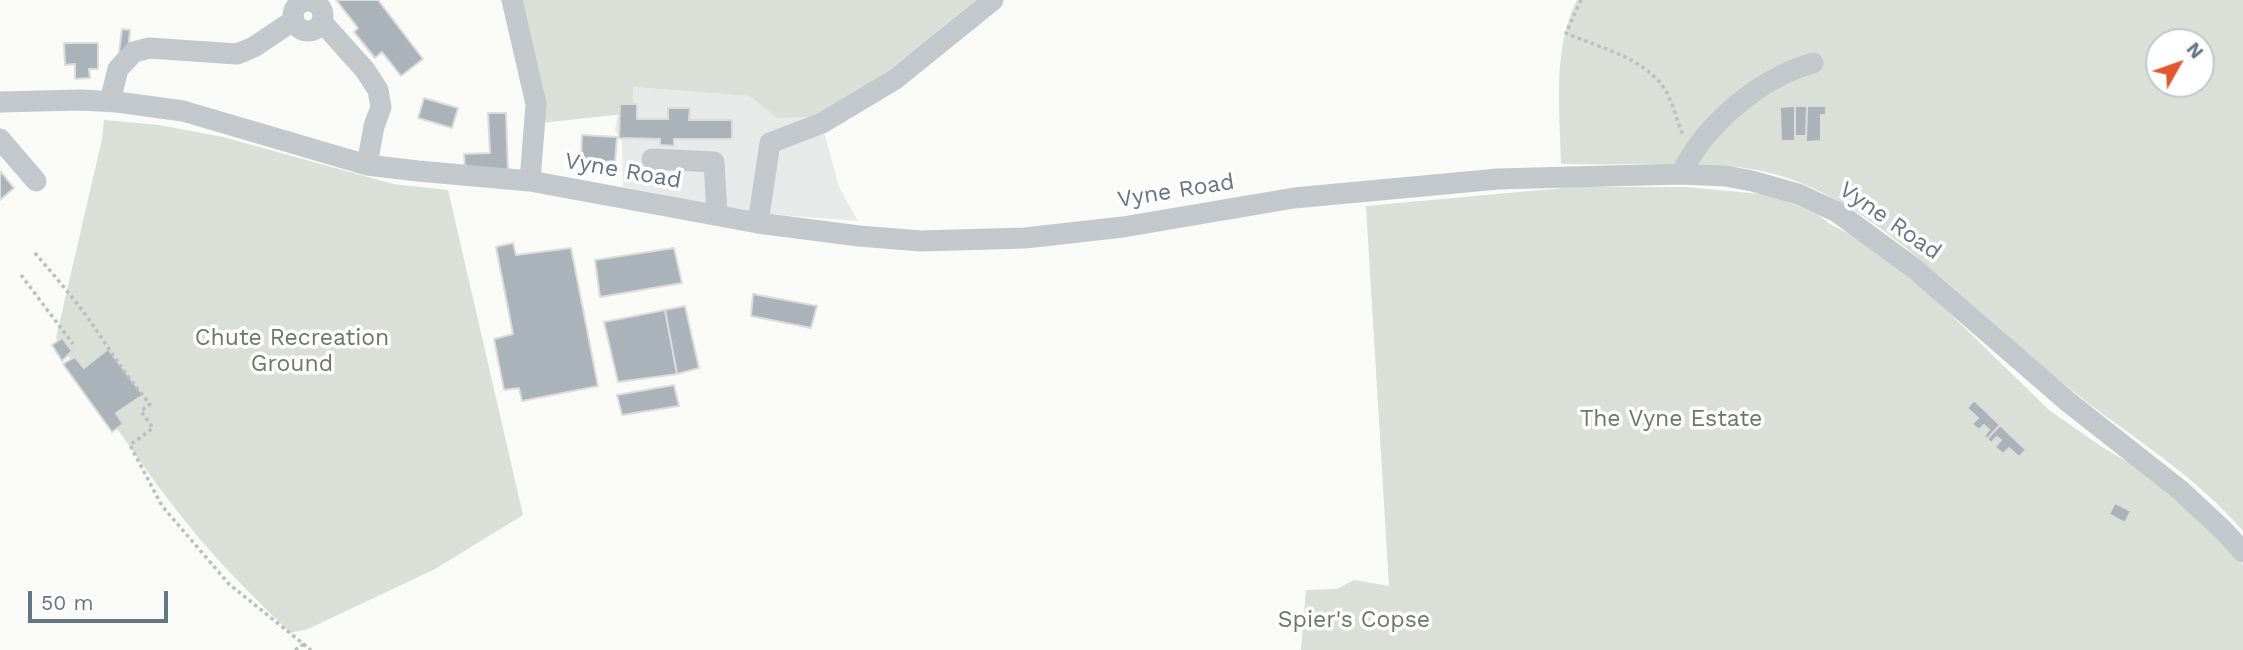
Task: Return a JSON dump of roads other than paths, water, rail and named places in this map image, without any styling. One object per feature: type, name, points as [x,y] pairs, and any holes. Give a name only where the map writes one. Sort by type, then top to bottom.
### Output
[{"type":"street","points":[[512,0],[536,104],[530,181]]},
{"type":"street","points":[[758,223],[770,143],[821,123],[894,80],[993,0]]},
{"type":"street","points":[[110,101],[118,69],[128,57],[141,49],[237,54],[254,47],[294,20],[300,28],[310,30],[315,29],[321,22],[365,70],[378,90],[381,107],[374,126],[367,165]]},
{"type":"street","points":[[1681,174],[1691,154],[1709,132],[1740,103],[1783,73],[1813,63]]},
{"type":"street","name":"Vyne Road","points":[[0,102],[110,101],[183,111],[367,165],[530,181],[758,223],[921,241],[1005,239],[1123,227],[1294,198],[1499,179],[1681,174],[1726,176],[1761,183],[1798,194],[1837,212],[1915,269],[2067,401],[2180,490],[2243,552]]},
{"type":"street","points":[[0,139],[36,181]]},
{"type":"street","points":[[652,159],[714,162],[717,214]]},
{"type":"park label","name":"Chute Recreation Ground","points":[[292,351]]},
{"type":"park label","name":"The Vyne Estate","points":[[1671,419]]},
{"type":"park label","name":"Spier's Copse","points":[[1354,620]]}]
